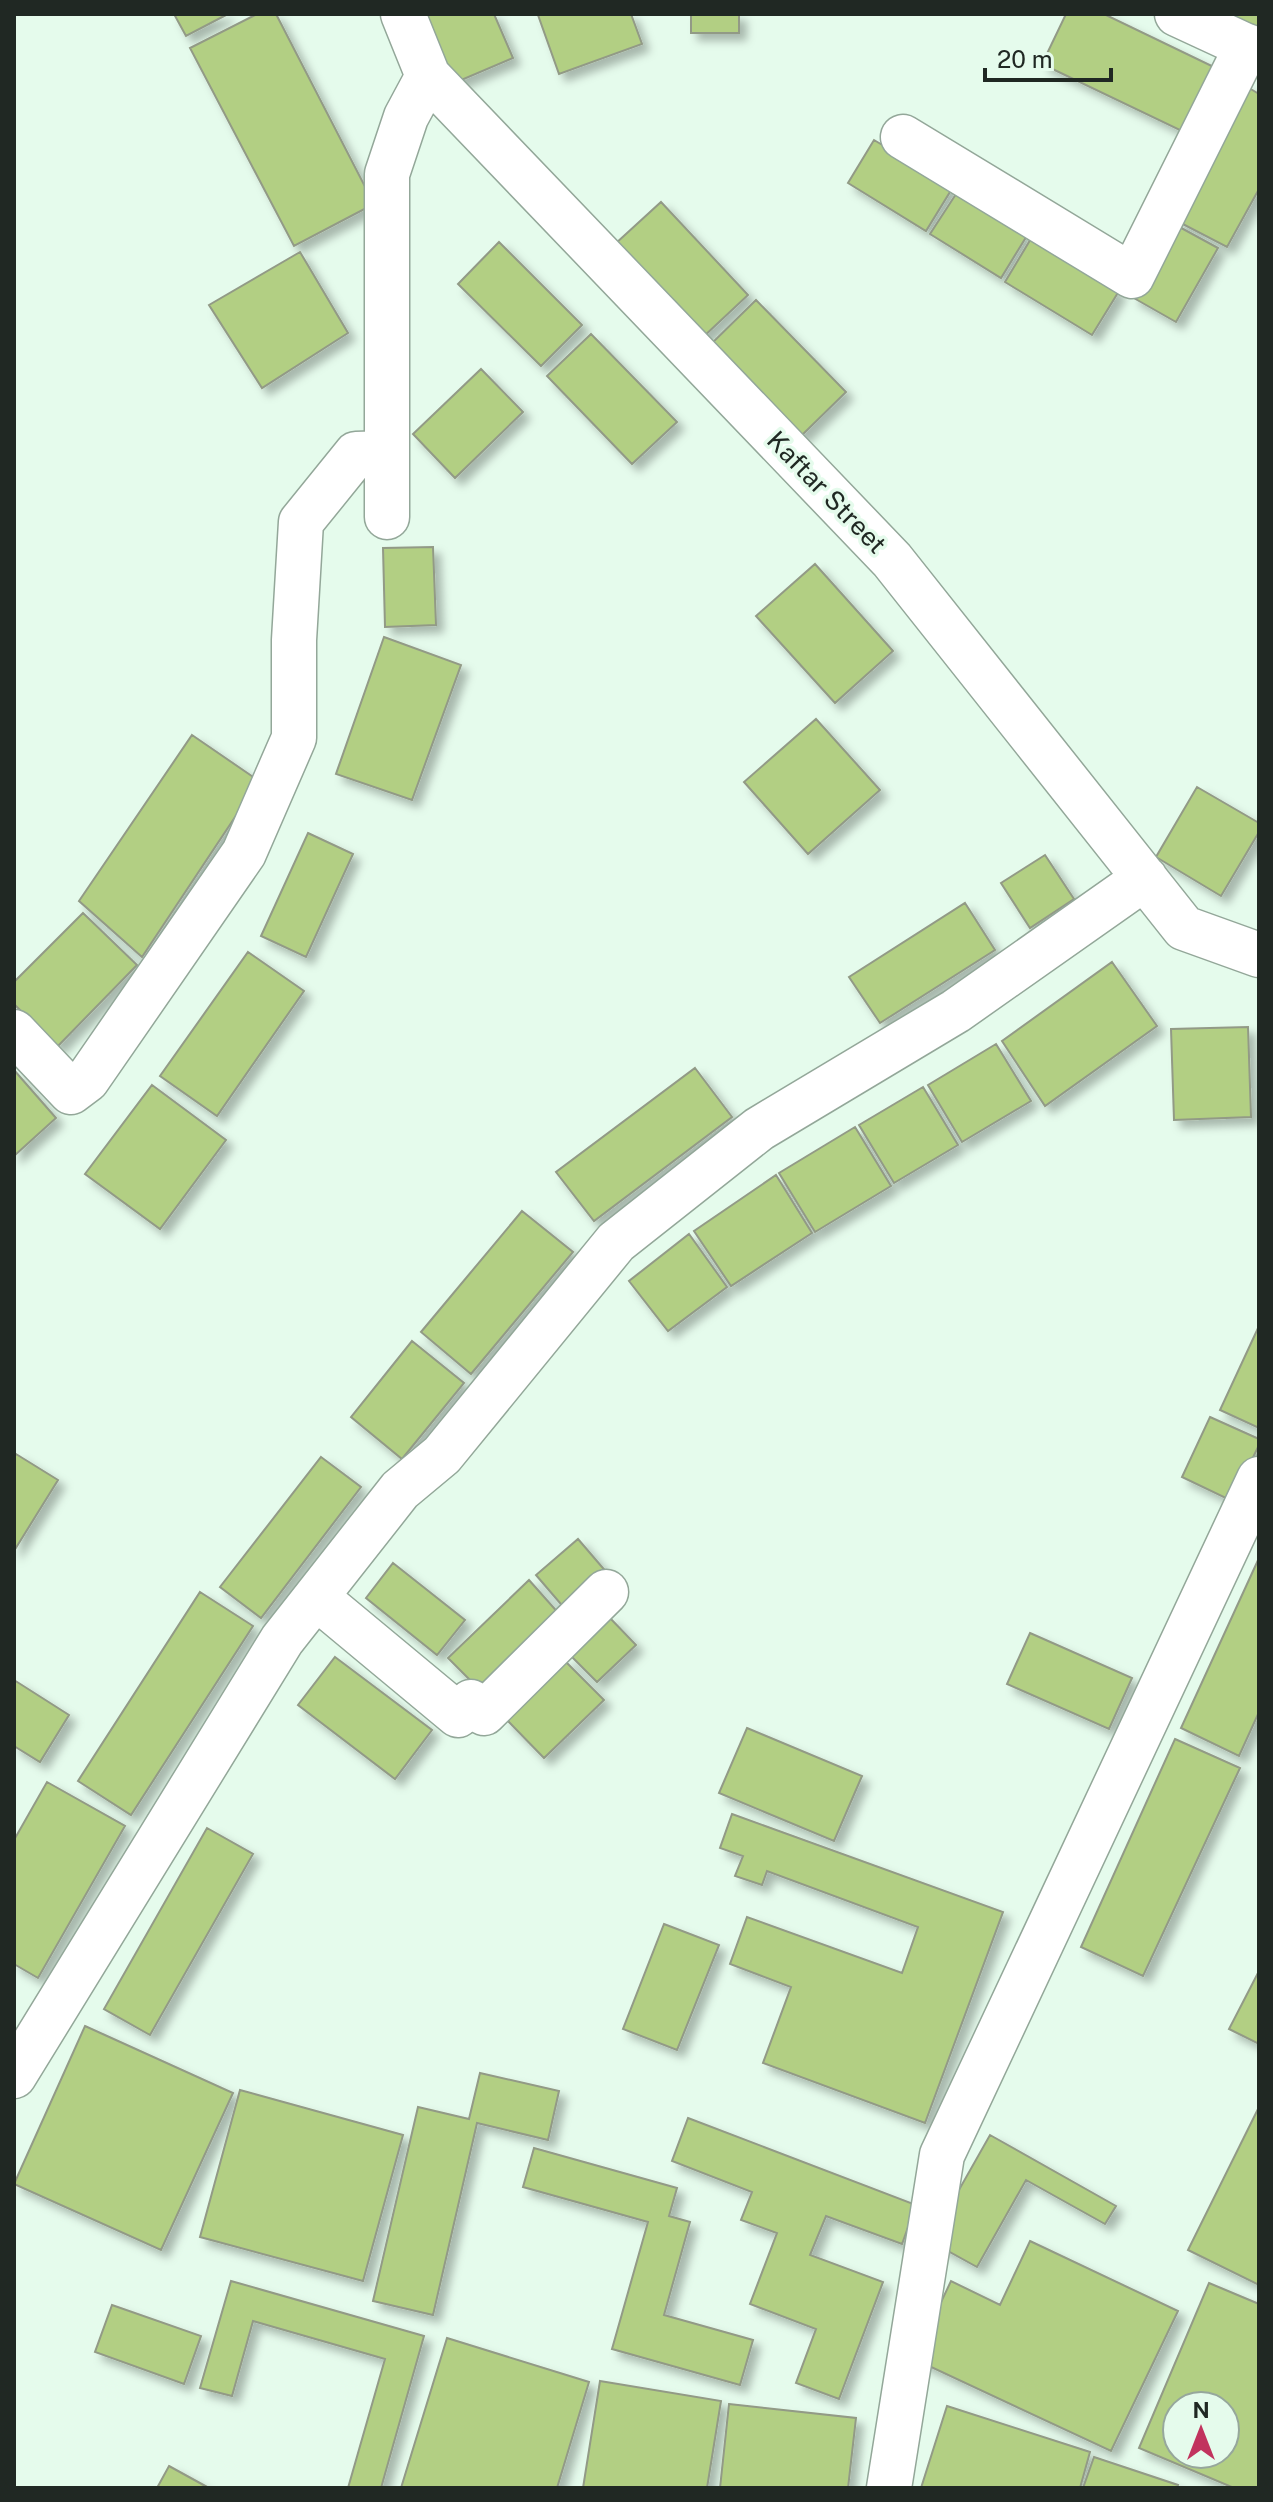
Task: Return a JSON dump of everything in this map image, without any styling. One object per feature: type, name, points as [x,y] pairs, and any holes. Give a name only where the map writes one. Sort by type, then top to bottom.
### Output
[{"type":"street","name":"Kaftar Street","points":[[403,14],[428,76],[892,560],[1184,928],[1259,955]]},
{"type":"street","points":[[903,137],[1132,276],[1253,49],[1177,14]]},
{"type":"street","points":[[387,517],[387,174],[406,117],[428,76]]},
{"type":"street","points":[[14,1032],[71,1092],[87,1080],[244,853],[294,738],[294,640],[301,522],[356,454],[387,453]]},
{"type":"street","points":[[14,2076],[282,1640],[400,1490],[442,1455],[616,1242],[759,1129],[956,1011],[1145,878]]},
{"type":"street","points":[[889,2488],[942,2155],[1259,1479]]},
{"type":"street","points":[[316,1597],[458,1715],[471,1702],[484,1713],[606,1592]]},
{"type":"building","points":[[174,14],[228,14],[186,36]]},
{"type":"building","points":[[257,14],[276,14],[374,204],[294,246],[190,48]]},
{"type":"building","points":[[421,14],[494,14],[513,58],[452,84]]},
{"type":"building","points":[[631,14],[642,44],[559,74],[538,15]]},
{"type":"building","points":[[691,14],[739,14],[739,33],[691,33]]},
{"type":"building","points":[[1066,14],[1104,14],[1218,69],[1186,133],[1042,64]]},
{"type":"building","points":[[1213,14],[1259,14],[1259,36]]},
{"type":"building","points":[[1244,85],[1259,94],[1259,189],[1227,247],[1175,220]]},
{"type":"building","points":[[874,140],[953,187],[926,231],[848,183]]},
{"type":"building","points":[[958,191],[1028,234],[1001,278],[930,234]]},
{"type":"building","points":[[661,202],[748,295],[702,338],[615,244]]},
{"type":"building","points":[[1174,224],[1218,248],[1176,322],[1132,297]]},
{"type":"building","points":[[1032,237],[1119,291],[1092,335],[1005,282]]},
{"type":"building","points":[[499,242],[582,325],[541,366],[458,284]]},
{"type":"building","points":[[300,252],[348,333],[262,388],[209,305]]},
{"type":"building","points":[[756,300],[846,392],[800,437],[709,346]]},
{"type":"building","points":[[591,334],[677,422],[632,464],[547,376]]},
{"type":"building","points":[[481,369],[523,412],[455,478],[413,434]]},
{"type":"building","points":[[433,547],[436,625],[385,627],[383,548]]},
{"type":"building","points":[[815,564],[893,651],[835,703],[756,616]]},
{"type":"building","points":[[384,637],[461,665],[412,800],[336,774]]},
{"type":"building","points":[[816,719],[880,790],[808,854],[744,782]]},
{"type":"building","points":[[192,735],[259,781],[142,957],[79,901]]},
{"type":"building","points":[[1197,787],[1259,823],[1259,832],[1221,896],[1156,857]]},
{"type":"building","points":[[308,833],[353,854],[306,957],[261,936]]},
{"type":"building","points":[[1045,855],[1074,899],[1030,928],[1001,883]]},
{"type":"building","points":[[965,903],[995,950],[880,1023],[849,977]]},
{"type":"building","points":[[83,913],[137,965],[57,1047],[14,1004],[14,982]]},
{"type":"building","points":[[248,952],[304,991],[217,1116],[160,1076]]},
{"type":"building","points":[[1112,962],[1157,1026],[1045,1106],[1002,1041]]},
{"type":"building","points":[[1248,1027],[1251,1117],[1174,1120],[1171,1029]]},
{"type":"building","points":[[996,1044],[1031,1101],[962,1142],[928,1085]]},
{"type":"building","points":[[695,1068],[732,1117],[594,1221],[556,1172]]},
{"type":"building","points":[[14,1070],[56,1118],[14,1156]]},
{"type":"building","points":[[152,1085],[226,1140],[160,1229],[85,1174]]},
{"type":"building","points":[[923,1087],[958,1145],[894,1183],[859,1125]]},
{"type":"building","points":[[855,1127],[891,1186],[815,1232],[779,1173]]},
{"type":"building","points":[[776,1175],[812,1233],[731,1286],[694,1231]]},
{"type":"building","points":[[522,1211],[573,1252],[471,1374],[421,1332]]},
{"type":"building","points":[[689,1234],[727,1287],[668,1331],[629,1281]]},
{"type":"building","points":[[1259,1326],[1259,1428],[1220,1410]]},
{"type":"building","points":[[412,1341],[464,1383],[402,1459],[351,1417]]},
{"type":"building","points":[[1210,1417],[1259,1439],[1232,1501],[1182,1477]]},
{"type":"building","points":[[16,1454],[58,1480],[14,1551],[14,1458]]},
{"type":"building","points":[[321,1457],[361,1487],[261,1618],[220,1587]]},
{"type":"building","points":[[578,1539],[608,1574],[566,1610],[536,1575]]},
{"type":"building","points":[[1259,1558],[1259,1712],[1239,1756],[1181,1728]]},
{"type":"building","points":[[393,1563],[465,1620],[437,1655],[366,1598]]},
{"type":"building","points":[[529,1580],[561,1616],[482,1692],[448,1658]]},
{"type":"building","points":[[200,1592],[253,1626],[131,1815],[78,1781]]},
{"type":"building","points":[[609,1617],[636,1645],[597,1682],[570,1655]]},
{"type":"building","points":[[1030,1633],[1132,1678],[1109,1729],[1007,1684]]},
{"type":"building","points":[[335,1657],[432,1730],[395,1779],[298,1705]]},
{"type":"building","points":[[564,1660],[604,1700],[544,1758],[505,1718]]},
{"type":"building","points":[[14,1680],[69,1715],[40,1762],[14,1746]]},
{"type":"building","points":[[747,1728],[862,1776],[834,1841],[719,1793]]},
{"type":"building","points":[[1175,1739],[1240,1768],[1143,1976],[1081,1947]]},
{"type":"building","points":[[47,1782],[125,1826],[38,1978],[14,1964],[14,1840]]},
{"type":"building","points":[[732,1814],[1003,1912],[925,2123],[763,2063],[791,1987],[730,1964],[747,1917],[902,1973],[918,1927],[767,1871],[762,1885],[735,1876],[743,1856],[720,1848]]},
{"type":"building","points":[[207,1828],[253,1854],[150,2035],[104,2009]]},
{"type":"building","points":[[664,1924],[719,1945],[677,2050],[623,2029]]},
{"type":"building","points":[[1259,1971],[1259,2044],[1229,2029]]},
{"type":"building","points":[[85,2026],[233,2093],[161,2250],[14,2184]]},
{"type":"building","points":[[480,2073],[559,2091],[548,2140],[477,2123],[433,2315],[373,2301],[418,2107],[469,2119]]},
{"type":"building","points":[[240,2090],[403,2135],[363,2281],[200,2237]]},
{"type":"building","points":[[1259,2107],[1259,2285],[1188,2250]]},
{"type":"building","points":[[688,2118],[916,2205],[902,2244],[826,2216],[810,2255],[883,2282],[839,2399],[796,2383],[816,2329],[750,2304],[777,2233],[741,2220],[752,2192],[672,2161]]},
{"type":"building","points":[[990,2135],[1116,2206],[1105,2224],[1026,2180],[977,2267],[930,2241]]},
{"type":"building","points":[[534,2148],[677,2188],[669,2216],[690,2222],[664,2315],[753,2340],[740,2385],[612,2349],[648,2222],[523,2187]]},
{"type":"building","points":[[1030,2241],[1178,2311],[1111,2451],[914,2359],[951,2281],[1000,2305]]},
{"type":"building","points":[[231,2281],[424,2336],[381,2488],[348,2488],[385,2359],[253,2321],[232,2396],[200,2388]]},
{"type":"building","points":[[1209,2283],[1259,2304],[1259,2488],[1234,2488],[1191,2470],[1241,2470],[1241,2390],[1164,2390]]},
{"type":"building","points":[[112,2305],[201,2336],[184,2384],[95,2352]]},
{"type":"building","points":[[447,2338],[589,2382],[557,2488],[401,2488]]},
{"type":"building","points":[[600,2381],[721,2401],[707,2488],[583,2488]]},
{"type":"building","points":[[1161,2396],[1161,2457],[1139,2448]]},
{"type":"building","points":[[729,2404],[856,2418],[848,2488],[720,2488]]},
{"type":"building","points":[[947,2406],[1090,2452],[1080,2488],[921,2488]]},
{"type":"building","points":[[1094,2457],[1178,2485],[1177,2488],[1083,2488]]},
{"type":"building","points":[[169,2466],[209,2488],[157,2488]]}]
